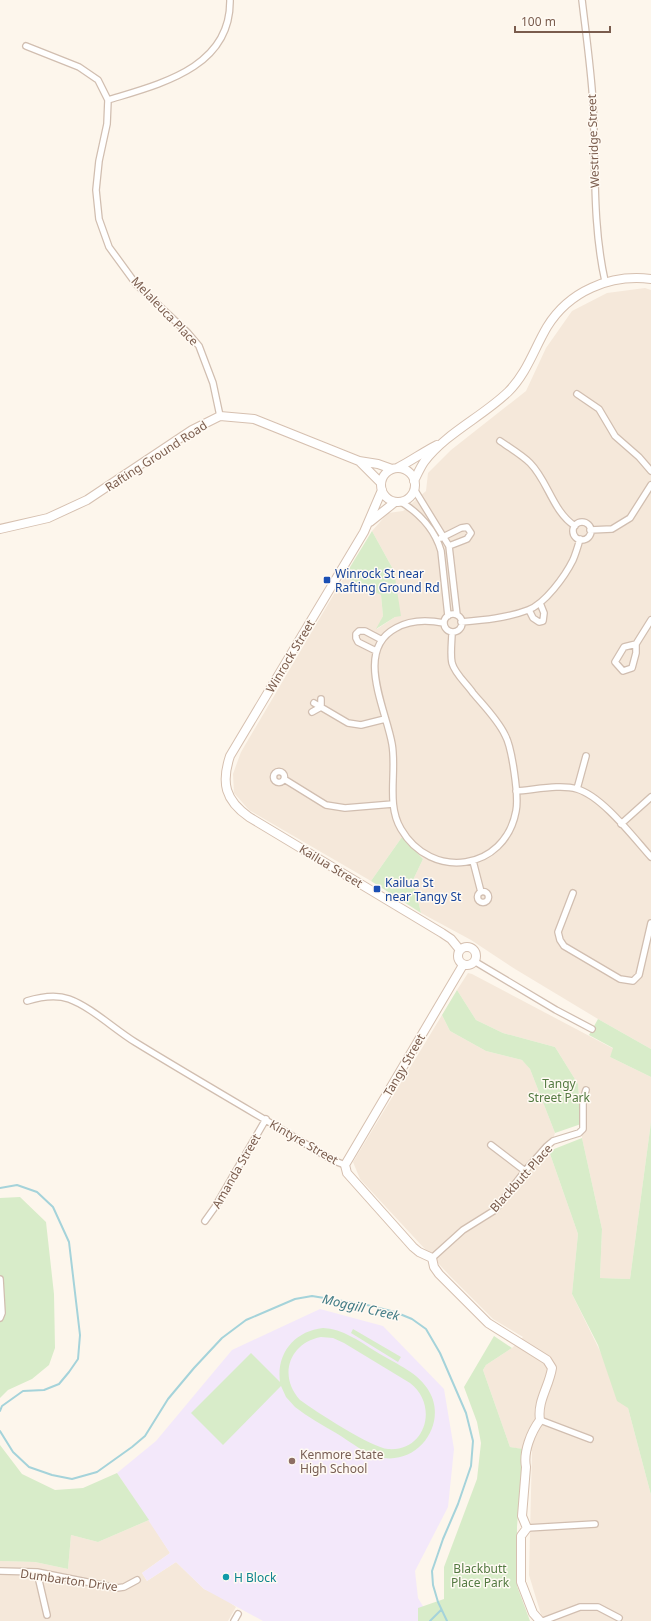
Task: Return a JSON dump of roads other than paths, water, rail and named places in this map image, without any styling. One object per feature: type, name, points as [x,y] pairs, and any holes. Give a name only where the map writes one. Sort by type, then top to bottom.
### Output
[{"type":"street","points":[[108,100],[166,82],[188,71],[208,56],[224,35],[230,0]]},
{"type":"street","name":"Westridge Street","points":[[582,0],[593,102],[596,224],[600,260],[605,281]]},
{"type":"street","name":"Melaleuca Place","points":[[26,46],[79,67],[98,80],[108,100],[107,124],[99,161],[96,190],[100,219],[109,247],[136,284],[200,346],[213,383],[220,416]]},
{"type":"street","points":[[444,622],[448,616],[441,551],[438,542],[417,512],[386,497],[381,487],[385,474],[444,441],[496,402],[515,384],[528,365],[547,326],[564,307],[584,291],[605,281],[638,277],[651,279]]},
{"type":"street","points":[[577,394],[599,409],[615,436],[639,457],[651,470]]},
{"type":"street","name":"Rafting Ground Road","points":[[0,529],[48,518],[87,500],[192,430],[220,416],[254,419],[359,461],[378,464],[394,469]]},
{"type":"street","points":[[398,502],[410,496],[424,464],[444,441]]},
{"type":"street","points":[[500,441],[530,463],[544,481],[557,507],[568,522],[575,526]]},
{"type":"street","name":"Rafting Ground Road","points":[[359,461],[381,487]]},
{"type":"street","points":[[394,469],[408,472],[449,546],[457,615],[461,622],[459,629],[452,632]]},
{"type":"street","points":[[590,530],[612,529],[630,518],[651,485]]},
{"type":"street","name":"Winrock Street","points":[[227,791],[225,776],[230,756],[367,526],[381,487]]},
{"type":"street","name":"Winrock Street","points":[[367,526],[384,510],[398,502]]},
{"type":"street","points":[[575,526],[579,523],[584,523],[588,525],[590,530],[587,537],[580,539]]},
{"type":"street","points":[[575,526],[574,534],[580,539]]},
{"type":"street","points":[[438,542],[443,537],[461,528],[467,527],[471,533],[467,539],[449,546]]},
{"type":"street","points":[[461,622],[488,620],[529,610],[540,603],[563,577],[573,559],[580,539]]},
{"type":"street","points":[[529,610],[536,620],[539,622],[543,621],[544,612],[540,603]]},
{"type":"street","points":[[448,616],[457,615]]},
{"type":"street","points":[[636,644],[624,647],[615,662],[623,671],[632,668],[636,654],[636,644],[651,620]]},
{"type":"street","points":[[444,622],[412,622],[401,625],[390,631],[382,640],[376,651],[374,665],[385,720],[392,744],[394,764],[393,804],[402,831],[408,840],[426,856],[442,862],[454,863],[473,861],[489,853],[502,842],[511,828],[516,810],[516,791],[506,736],[459,675],[452,663],[452,632]]},
{"type":"street","points":[[444,622],[446,628],[452,632]]},
{"type":"street","points":[[376,651],[358,642],[356,634],[359,631],[365,631],[382,640]]},
{"type":"street","points":[[320,707],[321,699]]},
{"type":"street","points":[[314,703],[348,723],[357,725],[385,720]]},
{"type":"street","points":[[312,712],[320,707]]},
{"type":"street","points":[[577,789],[586,756]]},
{"type":"street","points":[[284,779],[326,805],[345,808],[393,804]]},
{"type":"street","points":[[516,791],[566,787],[577,789],[595,797],[651,857]]},
{"type":"street","name":"Kailua Street","points":[[227,791],[236,807],[248,817],[442,933],[451,939],[460,950],[468,947],[473,950],[476,955],[474,961],[556,1010],[592,1029]]},
{"type":"street","points":[[621,824],[651,797]]},
{"type":"street","points":[[473,861],[481,892]]},
{"type":"street","points":[[573,893],[558,932],[560,940],[564,946],[620,979],[633,980],[639,975],[651,923]]},
{"type":"street","points":[[460,950],[457,958],[463,965],[469,965],[474,961]]},
{"type":"street","name":"Tangy Street","points":[[345,1165],[463,965]]},
{"type":"street","name":"Kintyre Street","points":[[27,1001],[40,997],[57,996],[69,999],[94,1013],[134,1041],[332,1160],[345,1165],[347,1173],[413,1247],[419,1252],[432,1258]]},
{"type":"street","name":"Blackbutt Place","points":[[432,1258],[463,1230],[495,1210],[524,1171],[547,1146],[553,1141],[579,1133],[583,1129],[583,1100],[586,1090]]},
{"type":"street","name":"Amanda Street","points":[[205,1221],[215,1207],[266,1119]]},
{"type":"street","points":[[491,1145],[524,1171]]},
{"type":"street","points":[[432,1258],[434,1267],[439,1274],[488,1323],[547,1360],[552,1368],[538,1409],[540,1420],[533,1431],[525,1460],[526,1467],[522,1516],[527,1528]]},
{"type":"street","points":[[0,1279],[2,1313],[0,1318]]},
{"type":"street","points":[[540,1420],[590,1439]]},
{"type":"street","points":[[540,1621],[533,1613],[521,1582],[521,1536],[527,1528],[595,1524]]},
{"type":"street","name":"Dumbarton Drive","points":[[0,1571],[37,1572],[117,1588],[124,1587],[136,1580]]},
{"type":"street","points":[[37,1572],[47,1615]]},
{"type":"street","points":[[544,1621],[580,1607],[598,1606],[619,1618]]},
{"type":"street","points":[[234,1621],[238,1614]]},
{"type":"waterway","name":"Moggill Creek","points":[[0,1188],[17,1185],[37,1192],[53,1207],[69,1242],[80,1335],[78,1359],[59,1384],[44,1390],[23,1391],[2,1406],[0,1411]]},
{"type":"waterway","name":"Moggill Creek","points":[[0,1431],[13,1452],[29,1467],[52,1475],[72,1479],[97,1472],[145,1436],[168,1399],[194,1368],[222,1338],[246,1320],[295,1299],[312,1296],[367,1305],[395,1312],[412,1319],[426,1329],[440,1353],[466,1413],[473,1441],[471,1466],[432,1571],[433,1585],[438,1602],[447,1621]]},
{"type":"waterway","points":[[430,1621],[441,1610]]},
{"type":"place","name":"Winrock St near Rafting Ground Rd","points":[[327,580]]},
{"type":"place","name":"Kailua St near Tangy St","points":[[377,889]]},
{"type":"place","name":"Kenmore State High School","points":[[292,1461]]},
{"type":"place","name":"H Block","points":[[226,1577]]},
{"type":"park label","name":"Tangy Street Park","points":[[559,1090]]},
{"type":"park label","name":"Blackbutt Place Park","points":[[480,1575]]}]
